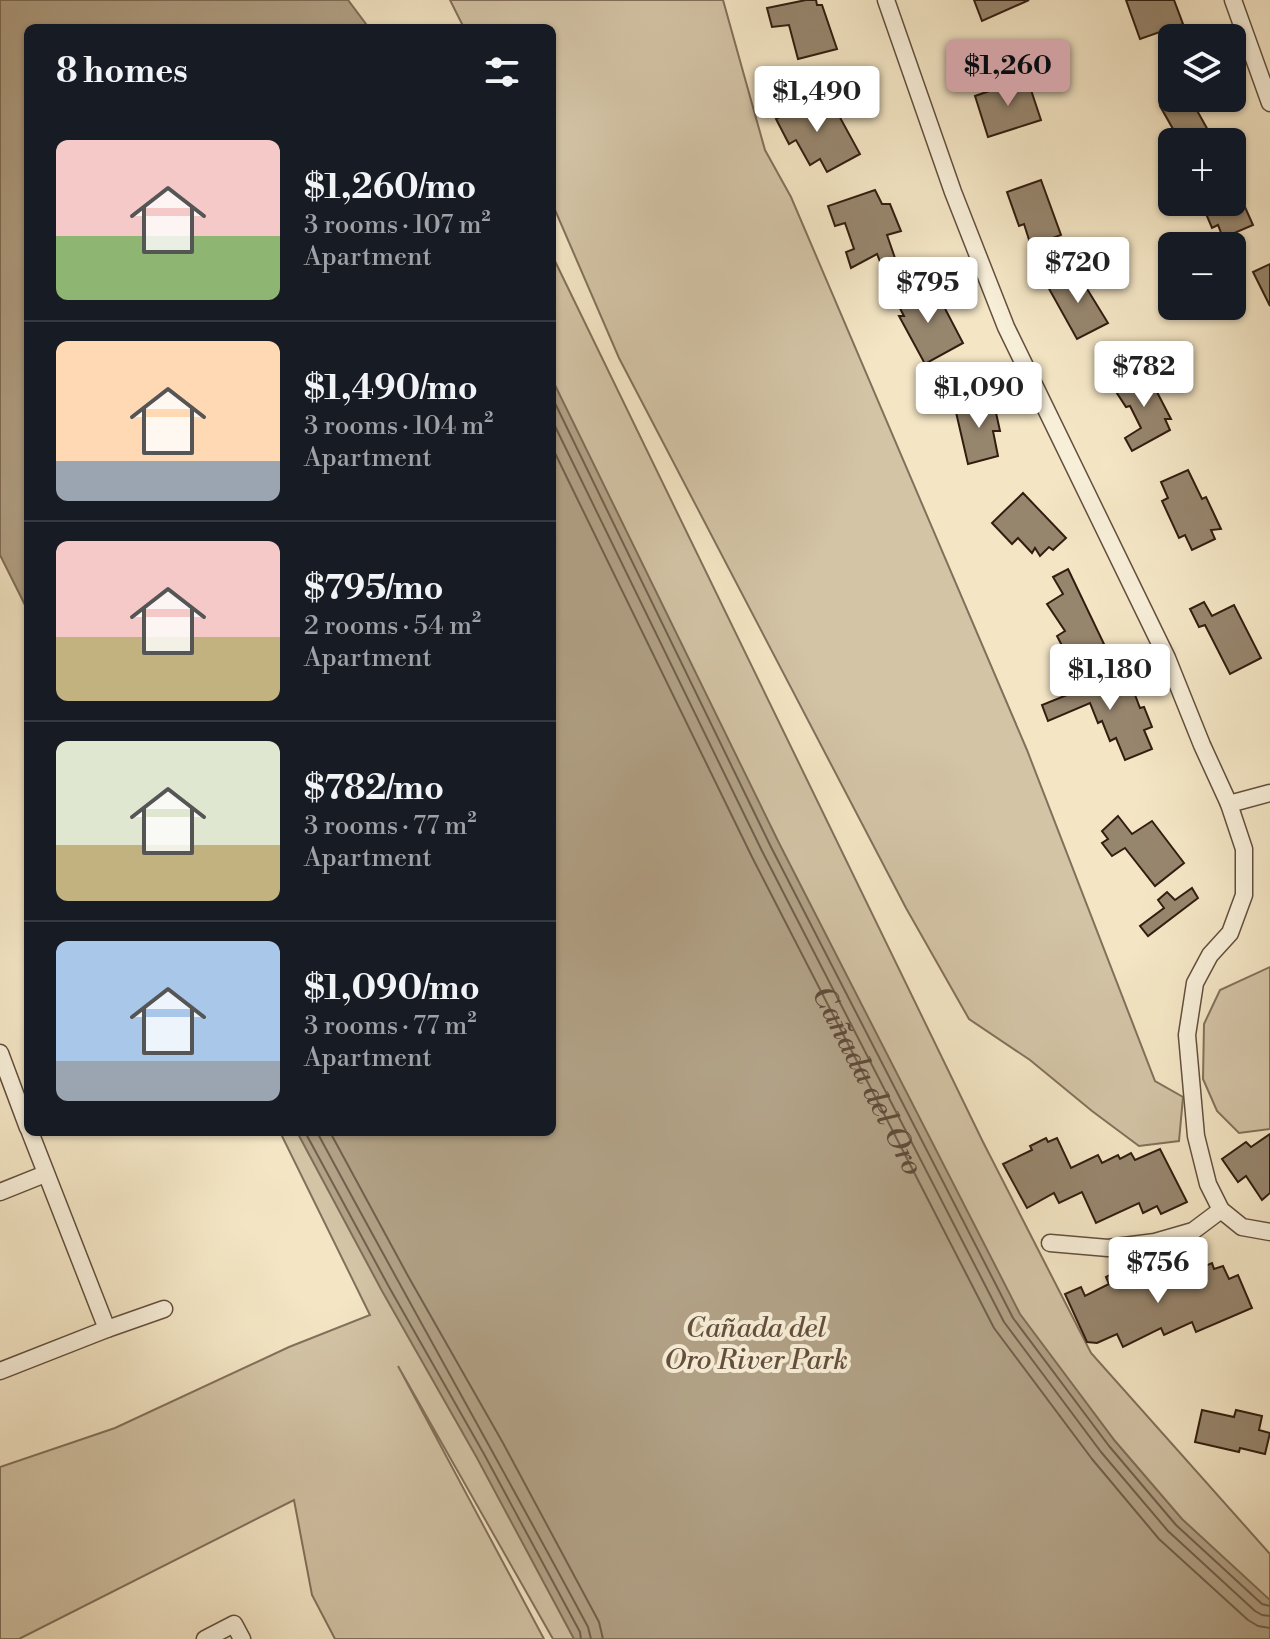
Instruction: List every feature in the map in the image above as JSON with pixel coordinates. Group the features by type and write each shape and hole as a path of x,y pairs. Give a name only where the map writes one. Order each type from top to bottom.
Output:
{"street":[{"path":"886,0 953,192 1006,327 1167,658 1229,804 1244,849 1244,895 1230,933 1210,955 1195,983 1187,1035 1196,1136 1208,1184 1221,1210 1242,1227 1270,1232"},
{"path":"1233,0 1270,103"},
{"path":"1229,804 1270,793"},
{"path":"0,1053 24,1117"},
{"path":"31,1136 107,1329"},
{"path":"0,1192 45,1174"},
{"path":"1050,1243 1108,1248 1155,1242 1193,1231 1221,1210"},
{"path":"0,1371 164,1309"},
{"path":"205,1639 238,1632"}],"green space":[{"path":"450,0 723,0 765,150 791,197 1027,750 1155,1081 1183,1097 1179,1141 1139,1146 1030,1060 969,1019 906,908 619,358 556,212 556,24 462,24"},
{"name":"Cañada del Oro River Park","path":"556,263 983,1142 1091,1353 1270,1554 1270,1639 553,1639 398,1366 544,1639 335,1639 312,1595 294,1500 19,1639 0,1639 0,1467 115,1428 289,1347 370,1315 282,1136 556,1136"},
{"path":"1270,967 1270,1129 1239,1133 1217,1111 1203,1079 1204,1024 1220,990"}],"water":[{"path":"0,0 348,0 366,24 24,24 24,603 0,555"},
{"name":"Cañada del Oro River Park","path":"556,387 779,843 1020,1314 1115,1441 1182,1519 1270,1600 1270,1639 574,1639 477,1458 382,1291 299,1136 556,1136"}],"building":[{"path":"816,0 817,5 822,5 837,49 798,59 789,25 772,27 767,8"},
{"path":"974,0 1029,0 982,21"},
{"path":"1126,0 1174,0 1183,24 1158,24 1158,33 1140,39"},
{"path":"1027,78 1041,120 988,137 975,96"},
{"path":"800,97 807,111 820,103 828,117 837,112 860,154 827,172 820,159 810,165 796,140 789,144 775,114"},
{"path":"1163,112 1198,112 1207,128 1172,128"},
{"path":"1041,180 1061,235 1031,246 1024,224 1019,226 1007,192"},
{"path":"875,190 882,204 890,204 901,231 887,235 896,261 881,264 877,254 851,268 846,252 854,249 845,223 835,226 828,206"},
{"path":"1246,209 1253,225 1237,232 1221,232 1218,225 1212,228 1207,216 1246,216"},
{"path":"1270,264 1270,306 1253,272"},
{"path":"1076,271 1108,323 1077,339 1048,287"},
{"path":"922,286 930,302 939,297 963,343 925,364 899,316 904,316 896,301"},
{"path":"1145,369 1171,419 1165,419 1170,430 1132,451 1125,438 1141,428 1130,406 1126,407 1113,387"},
{"path":"993,399 1000,431 993,431 998,456 968,464 955,408"},
{"path":"1188,470 1202,499 1206,497 1221,529 1211,530 1215,539 1192,550 1185,535 1179,538 1162,501 1168,498 1161,482"},
{"path":"1023,493 1066,538 1053,550 1049,547 1040,556 1035,548 1032,553 1018,538 1012,544 992,523"},
{"path":"1068,569 1104,644 1070,661 1057,636 1065,631 1047,604 1063,594 1053,577"},
{"path":"1204,602 1212,616 1234,605 1261,658 1230,674 1205,625 1199,627 1190,609"},
{"path":"1126,671 1140,708 1144,707 1152,727 1144,730 1152,749 1125,760 1116,738 1110,741 1090,703 1048,721 1042,705"},
{"path":"1118,816 1132,834 1152,821 1184,863 1155,886 1125,848 1112,856 1102,843 1108,839 1102,831"},
{"path":"1192,888 1198,898 1148,936 1140,926 1164,908 1158,900 1167,892 1175,900"},
{"path":"1270,1134 1270,1193 1262,1200 1246,1176 1238,1182 1222,1159 1246,1142 1251,1147"},
{"path":"1046,1138 1048,1142 1057,1138 1071,1168 1098,1155 1102,1163 1131,1153 1135,1160 1160,1149 1187,1202 1161,1214 1157,1206 1143,1213 1139,1203 1096,1223 1082,1192 1059,1203 1054,1193 1027,1208 1003,1164 1032,1150 1030,1146"},
{"path":"1212,1263 1214,1269 1223,1266 1229,1279 1238,1275 1252,1308 1196,1332 1192,1322 1164,1335 1161,1328 1123,1347 1117,1334 1097,1343 1087,1342 1065,1294 1081,1287 1085,1296 1109,1284 1106,1277 1124,1268 1132,1285 1153,1275 1157,1284"},
{"path":"1202,1410 1234,1417 1236,1410 1262,1416 1259,1430 1270,1433 1265,1454 1240,1448 1239,1452 1195,1442"}],"water label":[{"name":"Cañada del Oro","path":"870,1081"}]}
